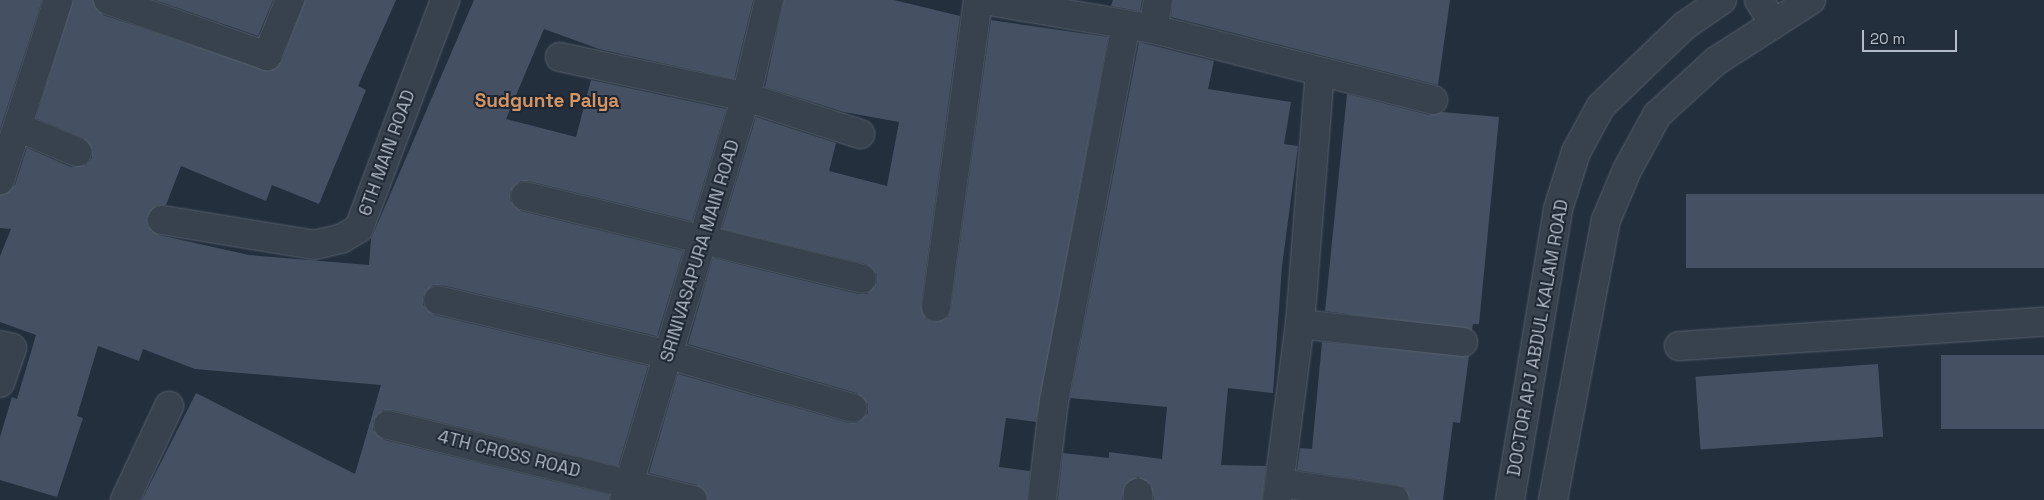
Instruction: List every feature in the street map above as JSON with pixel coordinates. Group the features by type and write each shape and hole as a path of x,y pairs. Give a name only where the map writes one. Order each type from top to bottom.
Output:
{"street":[{"path":"0,180 14,115 58,0"},
{"path":"108,0 267,56 290,0"},
{"name":"6TH MAIN ROAD","path":"162,220 314,245 341,239 360,228 445,0"},
{"name":"SRINIVASAPURA MAIN ROAD","path":"626,492 670,355 746,97 769,0"},
{"path":"936,307 978,0"},
{"path":"984,0 1153,30 1433,100"},
{"path":"1153,30 1158,0"},
{"name":"DOCTOR APJ ABDUL KALAM ROAD","path":"1510,500 1558,209 1576,152 1601,106 1684,26 1722,0"},
{"path":"1759,0 1774,24"},
{"path":"1553,500 1606,220 1627,170 1657,115 1716,61 1811,0"},
{"path":"1042,500 1054,402 1126,25"},
{"path":"560,57 746,97 860,134"},
{"path":"1320,72 1300,324 1278,492 1395,500"},
{"path":"14,115 77,152"},
{"path":"525,196 703,238 862,279"},
{"path":"438,300 670,355 853,408"},
{"path":"1678,346 2044,322"},
{"path":"1300,324 1463,342"},
{"path":"0,345 12,348 0,383"},
{"path":"125,500 169,406"},
{"name":"4TH CROSS ROAD","path":"388,425 626,492 694,500"}],"building":[{"path":"0,0 42,0 0,129"},
{"path":"73,0 93,0 103,15 269,71 281,62 305,0 396,0 358,86 366,90 319,204 272,185 266,201 181,166 166,205 156,206 147,218 148,226 159,235 249,255 369,265 371,239 474,0 753,0 734,79 599,49 544,29 506,119 576,137 591,80 726,109 692,221 529,181 520,181 510,192 510,201 521,211 683,251 657,336 442,285 433,285 423,296 423,305 434,315 648,366 618,466 392,410 383,410 373,421 373,430 384,440 609,495 609,500 142,500 196,393 355,474 381,385 195,369 143,349 139,361 98,346 77,416 83,418 57,497 0,480 0,437 12,397 17,399 36,335 0,322 0,256 11,229 0,228 0,195 15,185 27,148 71,167 86,165 92,158 92,150 83,138 36,118"},
{"path":"155,0 273,0 258,36"},
{"path":"784,0 894,0 960,16 921,305 926,319 934,322 948,317 951,309 991,20 1108,37 1036,422 1006,418 999,467 1030,471 1027,500 708,500 697,485 649,473 678,374 849,423 857,423 868,413 868,404 857,393 688,344 713,258 858,294 867,294 877,283 877,274 866,264 722,229 756,117 836,143 829,171 887,186 899,122 844,112 765,87"},
{"path":"1113,0 1142,0 1140,11 1111,6"},
{"path":"1173,0 1450,0 1438,85 1171,17"},
{"path":"1139,42 1214,61 1208,89 1291,102 1284,144 1298,146 1282,266 1273,393 1228,388 1221,465 1266,466 1262,500 1154,500 1151,485 1138,477 1125,485 1122,500 1058,500 1063,453 1109,458 1109,452 1162,459 1167,407 1070,398"},
{"path":"1347,94 1429,115 1442,112 1499,117 1479,324 1473,324 1472,330 1325,311"},
{"path":"1686,194 2044,194 2044,268 1686,268"},
{"path":"1322,342 1469,356 1460,423 1453,422 1443,500 1410,500 1405,488 1397,485 1297,470 1300,448 1312,449"},
{"path":"1941,355 2044,355 2044,429 1941,429"},
{"path":"1878,364 1883,437 1701,450 1695,377"}],"district":[{"name":"Sudgunte Palya","path":"547,101"}]}
